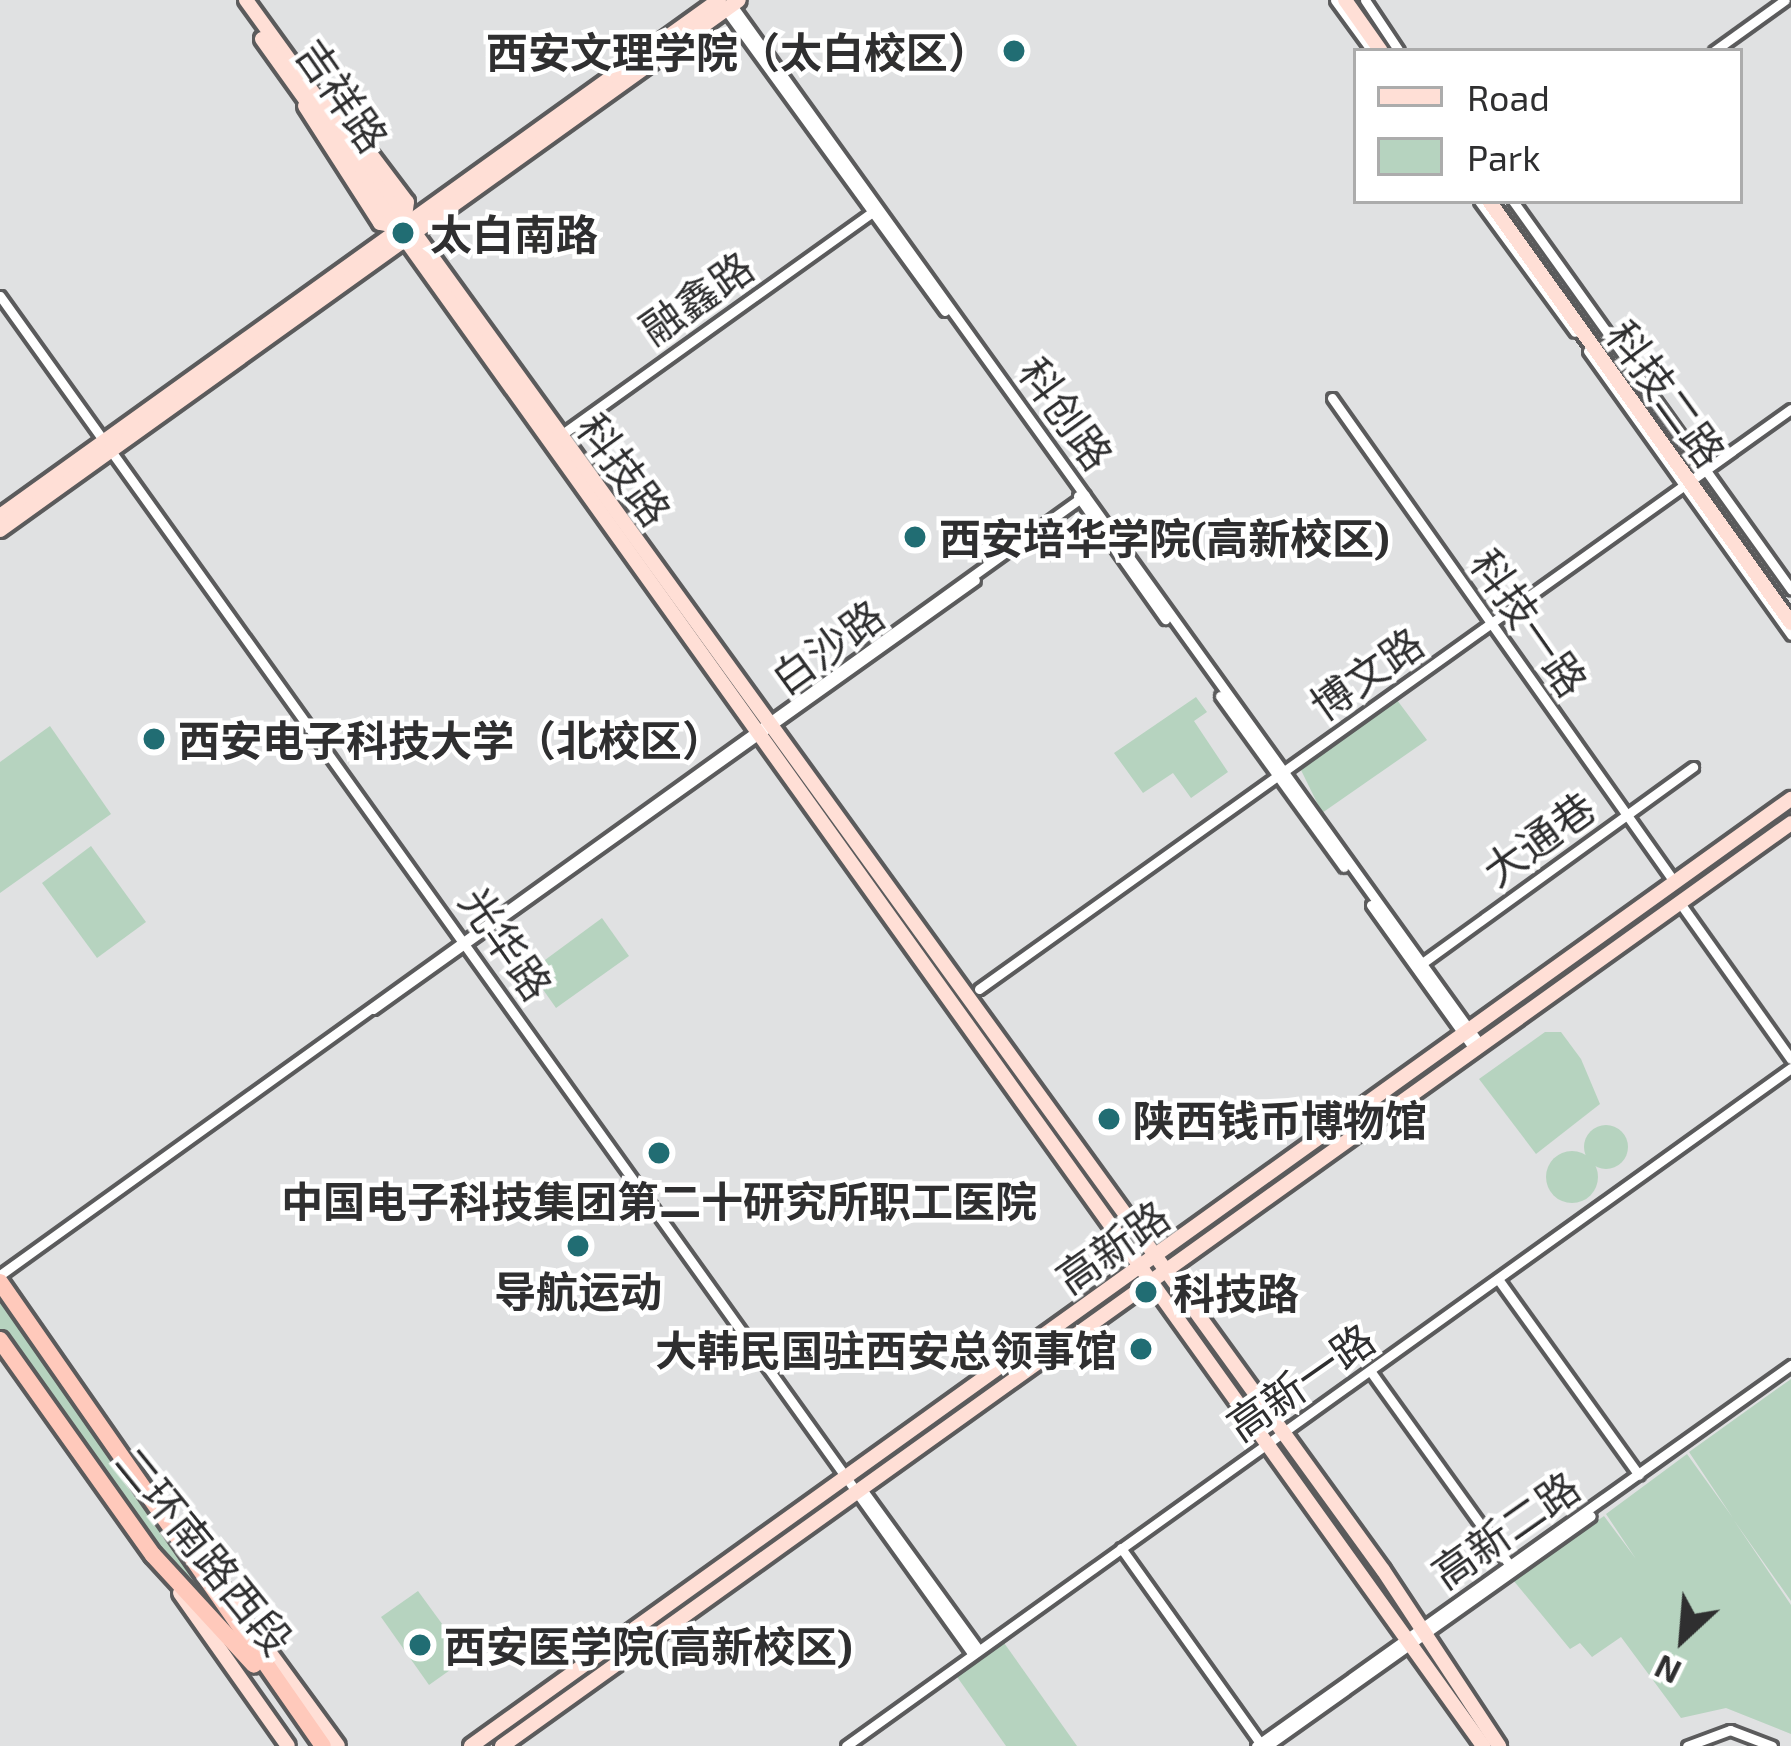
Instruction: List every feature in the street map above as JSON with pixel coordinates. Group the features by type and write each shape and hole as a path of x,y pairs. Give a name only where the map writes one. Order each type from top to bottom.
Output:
{"highway":[{"name":"二环南路西段","path":"0,1279 323,1746"},
{"name":"二环南路西段","path":"0,1340 152,1555 255,1666 313,1746"}],"main road":[{"name":"吉祥路","path":"234,0 404,227"},
{"name":"吉祥路","path":"246,0 306,92"},
{"path":"1349,0 1384,48"},
{"path":"0,530 109,443 404,227 726,2"},
{"path":"306,92 346,118 407,202 404,227"},
{"name":"科技二路","path":"1501,204 1791,623"},
{"name":"科技路","path":"404,227 1149,1261 1156,1279 1499,1746"},
{"path":"0,516 109,443"},
{"name":"科技二路","path":"1693,480 1791,611"},
{"name":"高新路","path":"471,1746 1791,799"},
{"name":"高新路","path":"502,1746 1791,824"},
{"name":"二环南路西段","path":"168,1517 338,1746"},
{"path":"152,1555 288,1746"},
{"name":"科技路","path":"1415,1637 1483,1746"}],"street":[{"path":"1335,0 1370,48"},
{"path":"1364,0 1397,48"},
{"path":"1707,48 1774,0"},
{"path":"1718,48 1785,0"},
{"name":"科创路","path":"726,2 1478,1048"},
{"name":"融鑫路","path":"555,438 876,209"},
{"name":"光华路","path":"0,286 975,1651"},
{"name":"光华路","path":"0,296 109,443"},
{"name":"科技一路","path":"1332,398 1675,883"},
{"name":"博文路","path":"979,989 1791,409"},
{"path":"1693,480 1791,590"},
{"path":"1693,480 1791,635"},
{"name":"白沙路","path":"0,1279 1084,499"},
{"name":"大通巷","path":"1421,964 1694,767"},
{"name":"科创路","path":"1281,775 1468,1034"},
{"path":"1680,903 1791,1059"},
{"name":"高新一路","path":"846,1746 1791,1068"},
{"path":"1498,1279 1640,1477"},
{"name":"高新二路","path":"1261,1745 1791,1369"},
{"path":"1371,1372 1512,1569"},
{"path":"1121,1548 1261,1745"},
{"path":"1687,1746 1730,1730 1772,1746"}],"green space":[{"path":"1196,697 1207,712 1194,721 1228,772 1191,798 1173,773 1143,793 1114,753"},
{"path":"1397,700 1427,740 1322,813 1301,770"},
{"path":"50,726 111,814 0,893 0,762"},
{"path":"91,846 146,922 97,958 42,883"},
{"path":"602,918 629,956 556,1008 530,971"},
{"path":"1545,1032 1561,1032 1581,1059 1600,1104 1536,1154 1479,1079"},
{"path":"1606,1125 1621,1132 1628,1147 1621,1162 1606,1169 1591,1162 1584,1147 1591,1132"},
{"path":"1572,1151 1591,1158 1598,1177 1591,1196 1572,1203 1553,1196 1546,1177 1553,1158"},
{"path":"0,1300 35,1343 241,1639 174,1572 0,1332"},
{"path":"1791,1379 1791,1601 1733,1519 1791,1605 1791,1734 1726,1708 1681,1718 1621,1637 1592,1657 1580,1643 1570,1649 1513,1580 1604,1516 1636,1559 1606,1514 1687,1454 1733,1518 1689,1452"},
{"path":"418,1591 467,1658 429,1685 381,1617"},
{"path":"1002,1640 1077,1746 1006,1746 955,1674"}],"place":[{"name":"西安文理学院（太白校区）","path":"1014,51"},
{"name":"太白南路","path":"403,233"},
{"name":"西安培华学院(高新校区)","path":"915,537"},
{"name":"西安电子科技大学（北校区）","path":"154,739"},
{"name":"陕西钱币博物馆","path":"1109,1119"},
{"name":"中国电子科技集团第二十研究所职工医院","path":"659,1153"},
{"name":"导航运动","path":"578,1246"},
{"name":"科技路","path":"1146,1292"},
{"name":"大韩民国驻西安总领事馆","path":"1141,1349"},
{"name":"西安医学院(高新校区)","path":"420,1645"}]}
